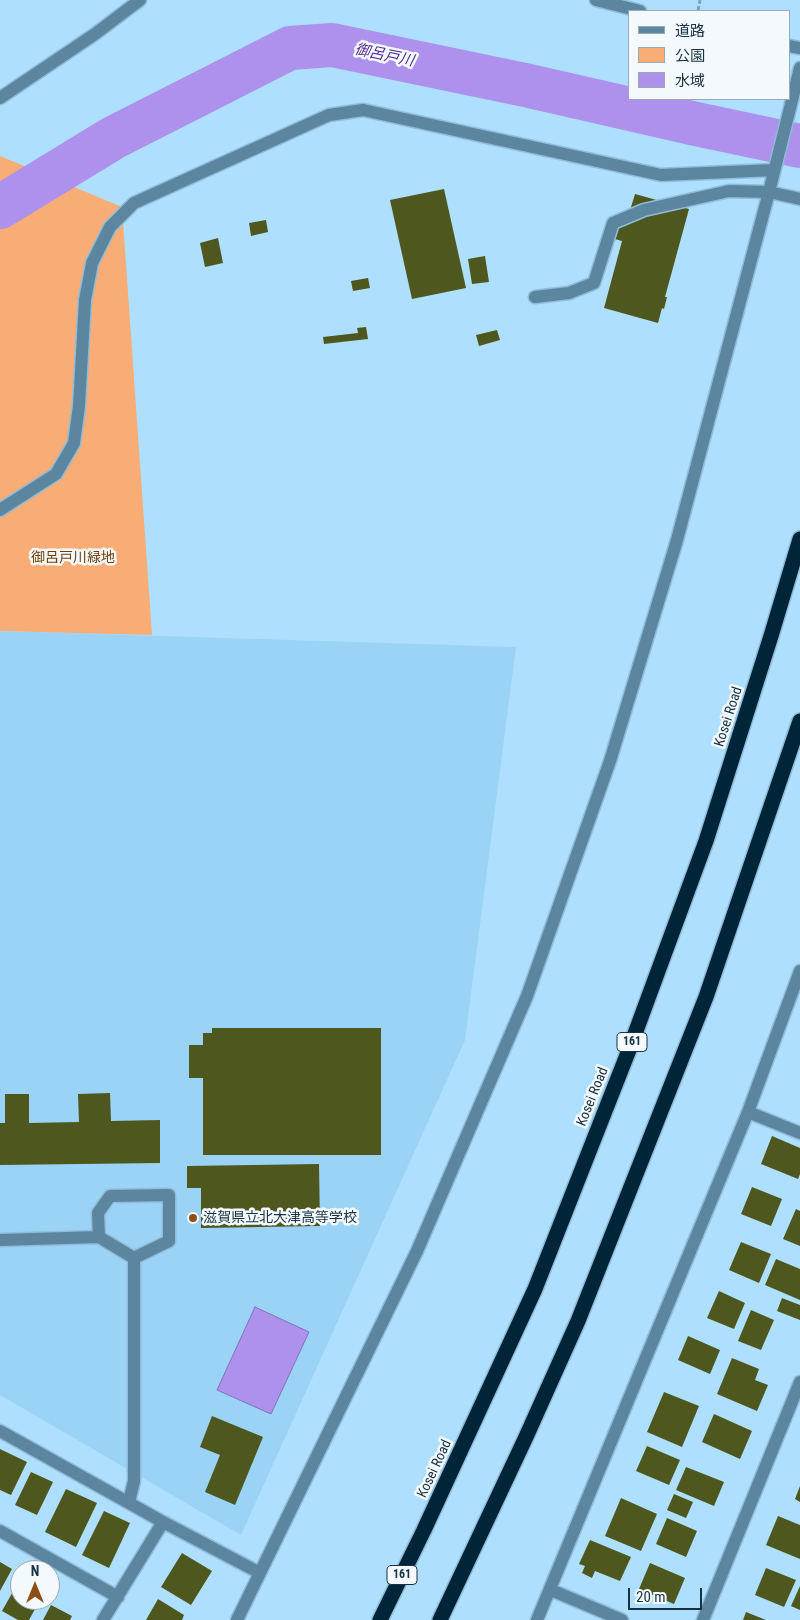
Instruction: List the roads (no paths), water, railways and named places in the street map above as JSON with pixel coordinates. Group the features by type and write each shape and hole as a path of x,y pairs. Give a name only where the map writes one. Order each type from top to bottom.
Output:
{"highway":[{"name":"Kosei Road","path":"380,1620 424,1530 535,1289 629,1050 706,842 800,539"},
{"path":"440,1620 522,1446 582,1312 706,996 800,721"}],"street":[{"path":"0,98 95,34 140,0"},
{"path":"596,0 636,10"},
{"path":"237,1620 417,1251 527,996 610,761 677,540 800,68"},
{"path":"0,510 56,474 74,443 80,406 84,300 92,263 110,228 134,203 329,115 363,110 661,175 774,170"},
{"path":"535,297 569,293 594,284 613,223 644,210 729,191 769,192 800,199"},
{"path":"537,1620 748,1112 800,971"},
{"path":"748,1112 800,1133"},
{"path":"99,1237 98,1212 110,1196 169,1195 169,1241 134,1258"},
{"path":"0,1240 99,1237 134,1258"},
{"path":"129,1502 134,1481 134,1258"},
{"path":"703,1620 800,1382"},
{"path":"0,1431 163,1522 260,1573"},
{"path":"103,1620 163,1522"},
{"path":"0,1531 118,1597"},
{"path":"551,1590 622,1620"}],"water":[{"path":"255,1307 309,1332 271,1414 217,1390"}],"waterway":[{"name":"御呂戸川","path":"0,207 113,138 290,48 332,45 525,85 800,146"}],"place":[{"name":"滋賀県立北大津高等学校","path":"193,1218"}],"park label":[{"name":"御呂戸川緑地","path":"73,558"}]}
